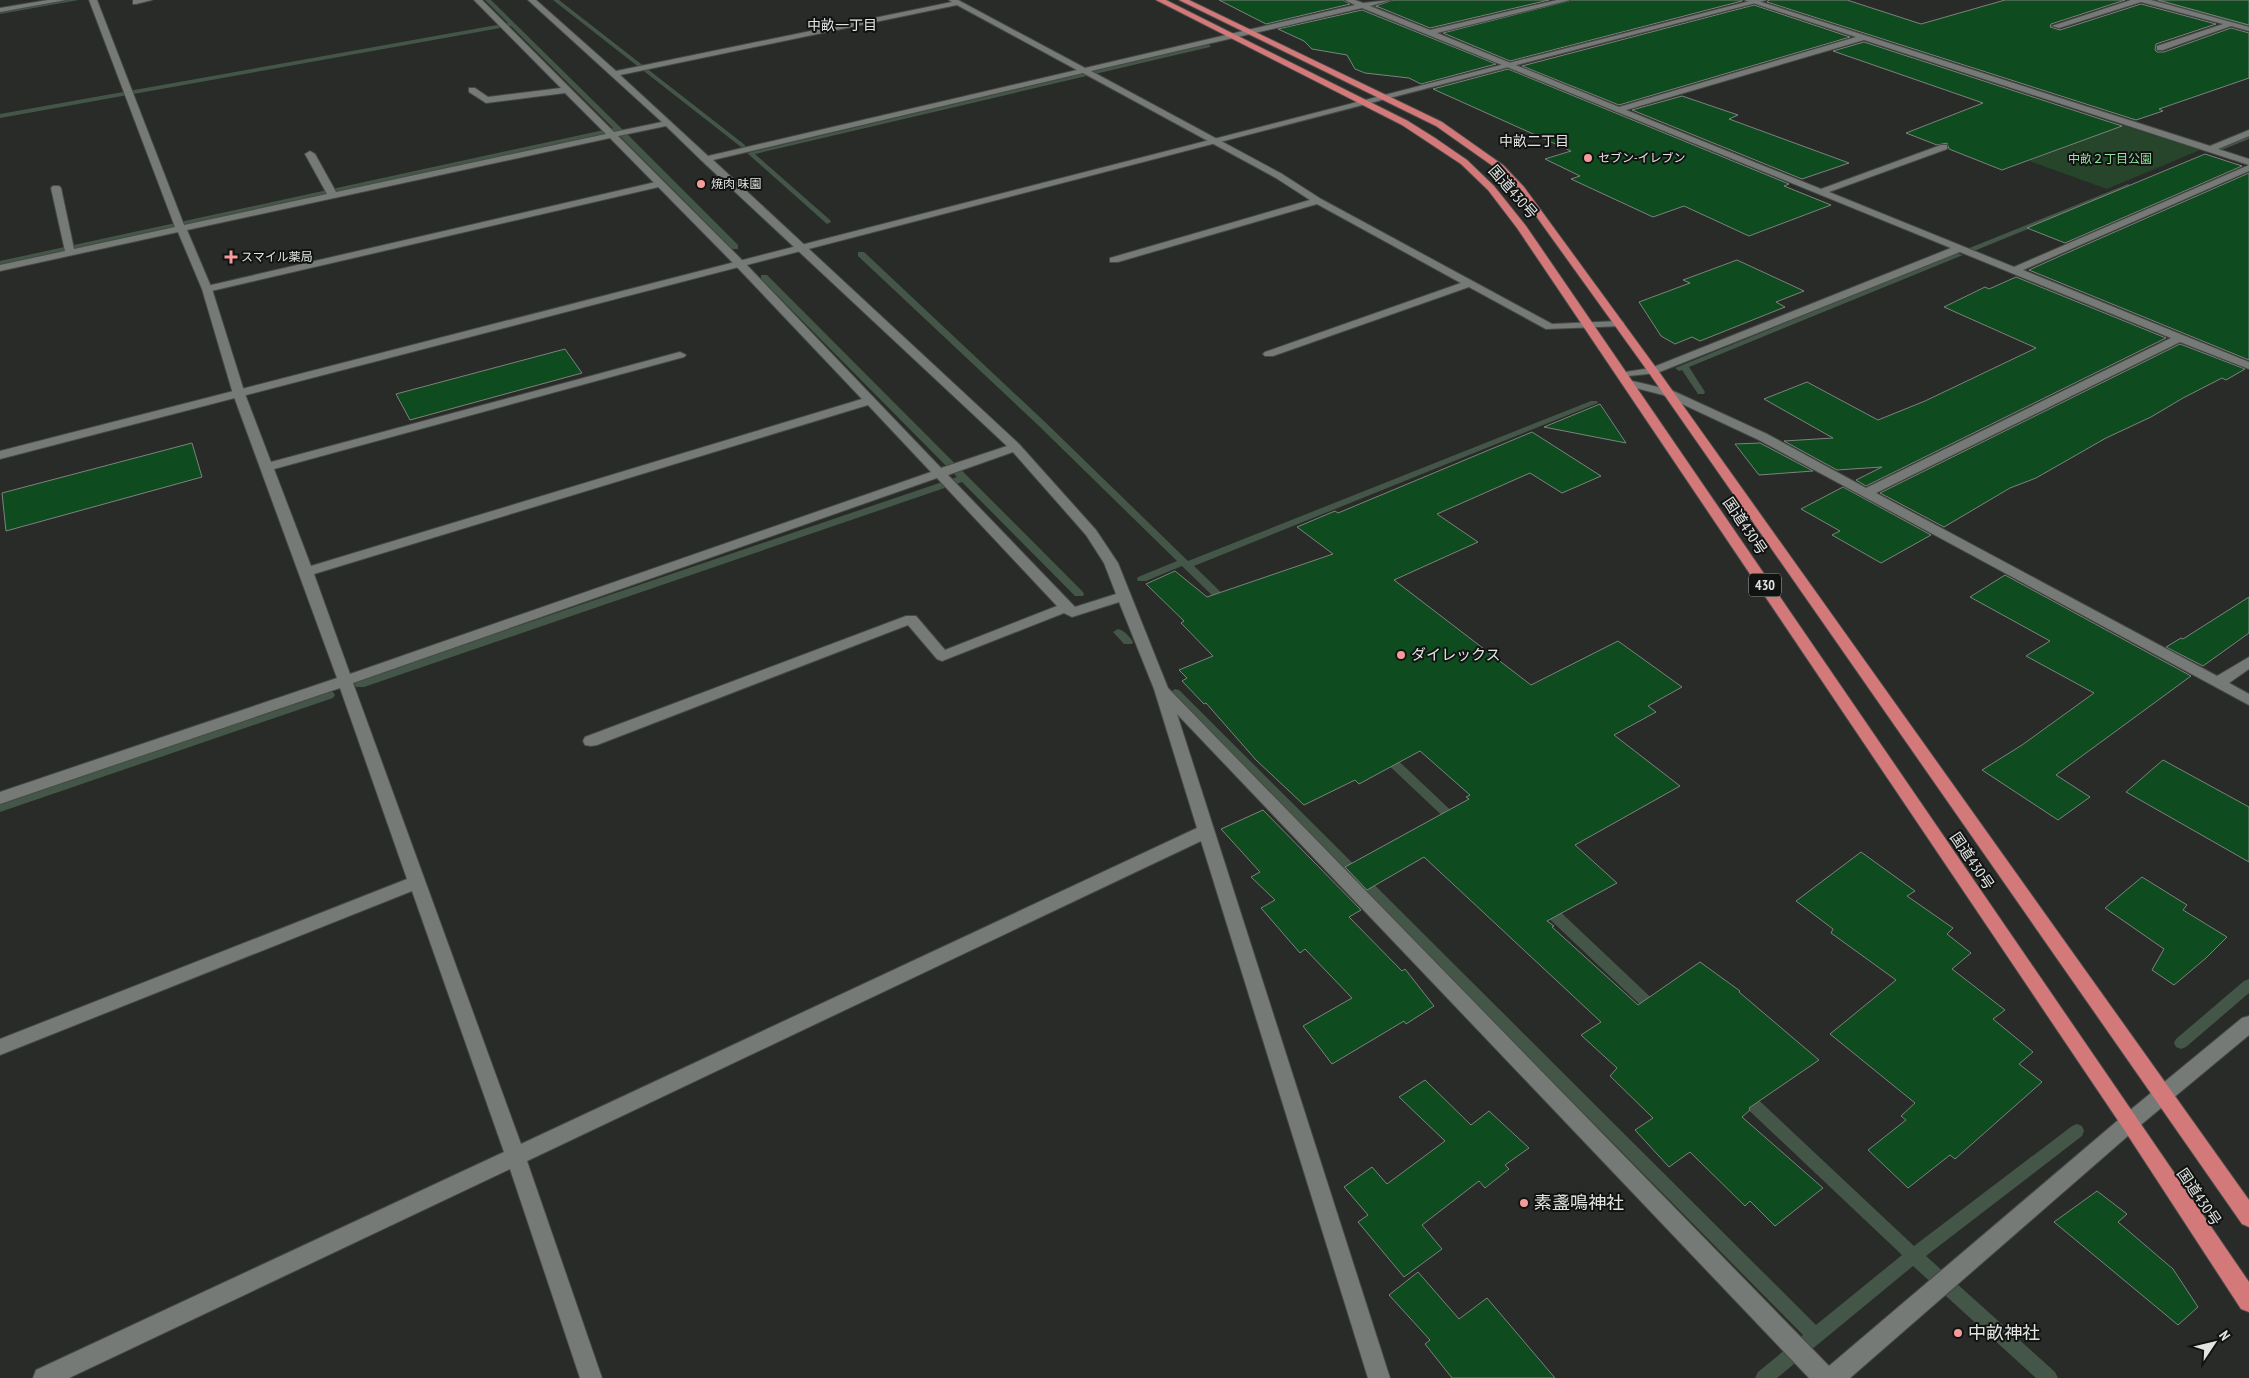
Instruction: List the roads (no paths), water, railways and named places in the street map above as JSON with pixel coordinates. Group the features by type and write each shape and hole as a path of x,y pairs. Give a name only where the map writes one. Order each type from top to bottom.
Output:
{"highway":[{"name":"国道430号","path":"1160,0 1230,37 1405,123 1464,162 1491,188 1521,226 2130,1122 2249,1301"},
{"name":"国道430号","path":"1183,0 1439,124 1500,167 1521,189 1653,371 2249,1217"}],"street":[{"path":"0,10 62,0"},
{"path":"93,0 179,226 207,289 239,394 306,572 515,1155 591,1378"},
{"path":"136,2 148,0"},
{"path":"478,0 568,90 615,133 660,184 739,263 869,401 948,475 1072,613 1123,596"},
{"path":"532,0 668,123 1014,447 1091,533 1111,563 1161,689 1379,1378"},
{"path":"1349,0 2249,366"},
{"path":"705,159 1088,73 1249,32 1388,0"},
{"path":"1429,33 1566,0"},
{"path":"2056,26 2138,0"},
{"path":"2143,0 2249,29"},
{"path":"0,455 1756,1 2249,162"},
{"path":"614,74 955,2 1279,176 1318,201 1550,327 1619,324"},
{"path":"2160,48 2231,24"},
{"path":"1616,110 1865,37"},
{"path":"472,90 486,100 568,90"},
{"path":"0,268 69,250 331,193 668,123"},
{"path":"2211,149 2249,133"},
{"path":"1820,192 1944,147"},
{"path":"310,154 331,193"},
{"path":"2013,271 2249,168"},
{"path":"207,289 660,184"},
{"path":"56,188 69,250"},
{"path":"1114,260 1318,201"},
{"path":"1625,379 1653,371 1958,249"},
{"path":"1269,354 1469,284"},
{"path":"1867,492 2180,338"},
{"path":"268,468 680,355"},
{"path":"1625,379 1667,392 1705,408 1867,492 2249,700"},
{"path":"306,572 869,401"},
{"path":"0,798 948,475 1014,447"},
{"path":"591,741 911,619 942,656 1067,607"},
{"path":"2218,683 2249,662"},
{"path":"1161,689 1820,1371"},
{"path":"44,1378 1206,831"},
{"path":"0,1048 417,882"},
{"path":"1833,1378 2130,1122 2164,1096 2249,1024"}],"waterway":[{"path":"0,12 76,0"},
{"path":"488,0 512,24"},
{"path":"556,0 743,146"},
{"path":"1373,7 1405,0"},
{"path":"2154,0 2249,26"},
{"path":"0,116 512,24"},
{"path":"512,24 617,129"},
{"path":"751,153 1208,46"},
{"path":"0,263 617,129"},
{"path":"617,129 735,247"},
{"path":"2217,150 2249,137"},
{"path":"750,153 827,222"},
{"path":"1971,249 2128,186"},
{"path":"861,254 1042,424 1187,565"},
{"path":"1679,368 1959,255"},
{"path":"764,277 1079,594"},
{"path":"1684,366 1701,392"},
{"path":"1187,565 1594,403"},
{"path":"360,684 963,478"},
{"path":"1142,579 1183,562"},
{"path":"1187,565 1226,603"},
{"path":"1118,632 1128,642"},
{"path":"1175,693 1815,1336"},
{"path":"0,808 329,695"},
{"path":"1384,754 1456,822"},
{"path":"1546,907 1656,1011"},
{"path":"2181,1043 2249,985"},
{"path":"1743,1095 1914,1256"},
{"path":"1914,1256 2077,1131"},
{"path":"1815,1336 1914,1256"},
{"path":"1914,1256 2049,1378"},
{"path":"1764,1378 1815,1336"}],"place":[{"name":"セブン-イレブン","path":"1588,158"},
{"name":"焼肉 味園","path":"701,184"},
{"name":"スマイル薬局","path":"231,257"},
{"name":"ダイレックス","path":"1401,655"},
{"name":"素盞鳴神社","path":"1524,1203"},
{"name":"中畝神社","path":"1958,1333"}],"district":[{"name":"中畝一丁目","path":"842,25"},
{"name":"中畝二丁目","path":"1534,141"}],"park label":[{"name":"中畝２丁目公園","path":"2110,159"}]}
